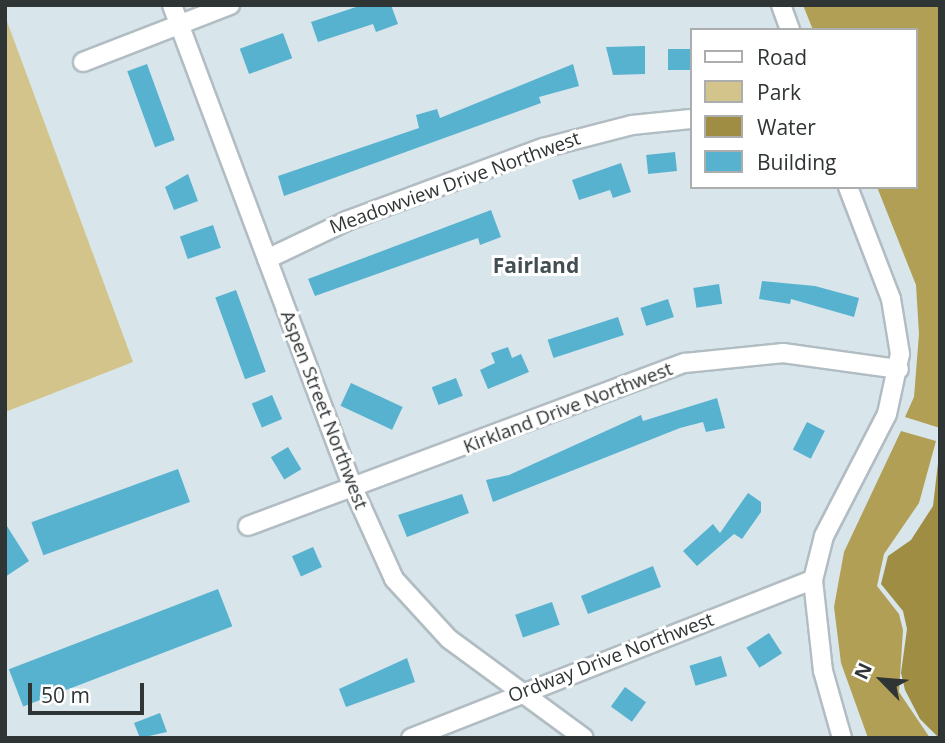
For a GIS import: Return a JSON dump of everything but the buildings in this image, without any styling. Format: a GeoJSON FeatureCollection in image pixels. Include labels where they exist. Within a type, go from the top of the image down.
{"type":"FeatureCollection","features":[{"type":"Feature","properties":{"kind":"street","name":"Aspen Street Northwest"},"geometry":{"type":"LineString","coordinates":[[172,5],[354,488],[409,599],[449,639],[584,738]]}},
{"type":"Feature","properties":{"kind":"street"},"geometry":{"type":"LineString","coordinates":[[83,62],[230,5]]}},
{"type":"Feature","properties":{"kind":"street"},"geometry":{"type":"LineString","coordinates":[[781,5],[789,28]]}},
{"type":"Feature","properties":{"kind":"street","name":"Meadowview Drive Northwest"},"geometry":{"type":"LineString","coordinates":[[267,259],[349,220],[543,148],[632,125],[690,119]]}},
{"type":"Feature","properties":{"kind":"street"},"geometry":{"type":"LineString","coordinates":[[842,738],[823,671],[813,580],[824,536],[887,414],[899,369],[891,299],[849,189]]}},
{"type":"Feature","properties":{"kind":"street","name":"Kirkland Drive Northwest"},"geometry":{"type":"LineString","coordinates":[[248,526],[708,358],[783,353],[899,369]]}},
{"type":"Feature","properties":{"kind":"street","name":"Ordway Drive Northwest"},"geometry":{"type":"LineString","coordinates":[[411,738],[521,692],[813,580]]}},
{"type":"Feature","properties":{"kind":"green space"},"geometry":{"type":"Polygon","coordinates":[[[5,16],[133,362],[5,412],[5,16]]]}},
{"type":"Feature","properties":{"kind":"shaded area"},"geometry":{"type":"Polygon","coordinates":[[[803,5],[940,5],[940,428],[905,417],[914,397],[919,334],[916,285],[878,189],[917,189],[917,28],[812,28],[803,5]]]}},
{"type":"Feature","properties":{"kind":"shaded area"},"geometry":{"type":"Polygon","coordinates":[[[901,431],[936,441],[919,503],[884,554],[877,586],[899,614],[903,630],[899,692],[930,738],[868,738],[841,663],[834,607],[844,552],[901,431]]]}},
{"type":"Feature","properties":{"kind":"water"},"geometry":{"type":"Polygon","coordinates":[[[940,446],[939,738],[920,719],[905,690],[901,673],[907,629],[903,611],[881,584],[888,556],[911,540],[933,506],[940,446]]]}},
{"type":"Feature","properties":{"kind":"district","name":"Fairland"},"geometry":{"type":"Point","coordinates":[536,265]}}]}
